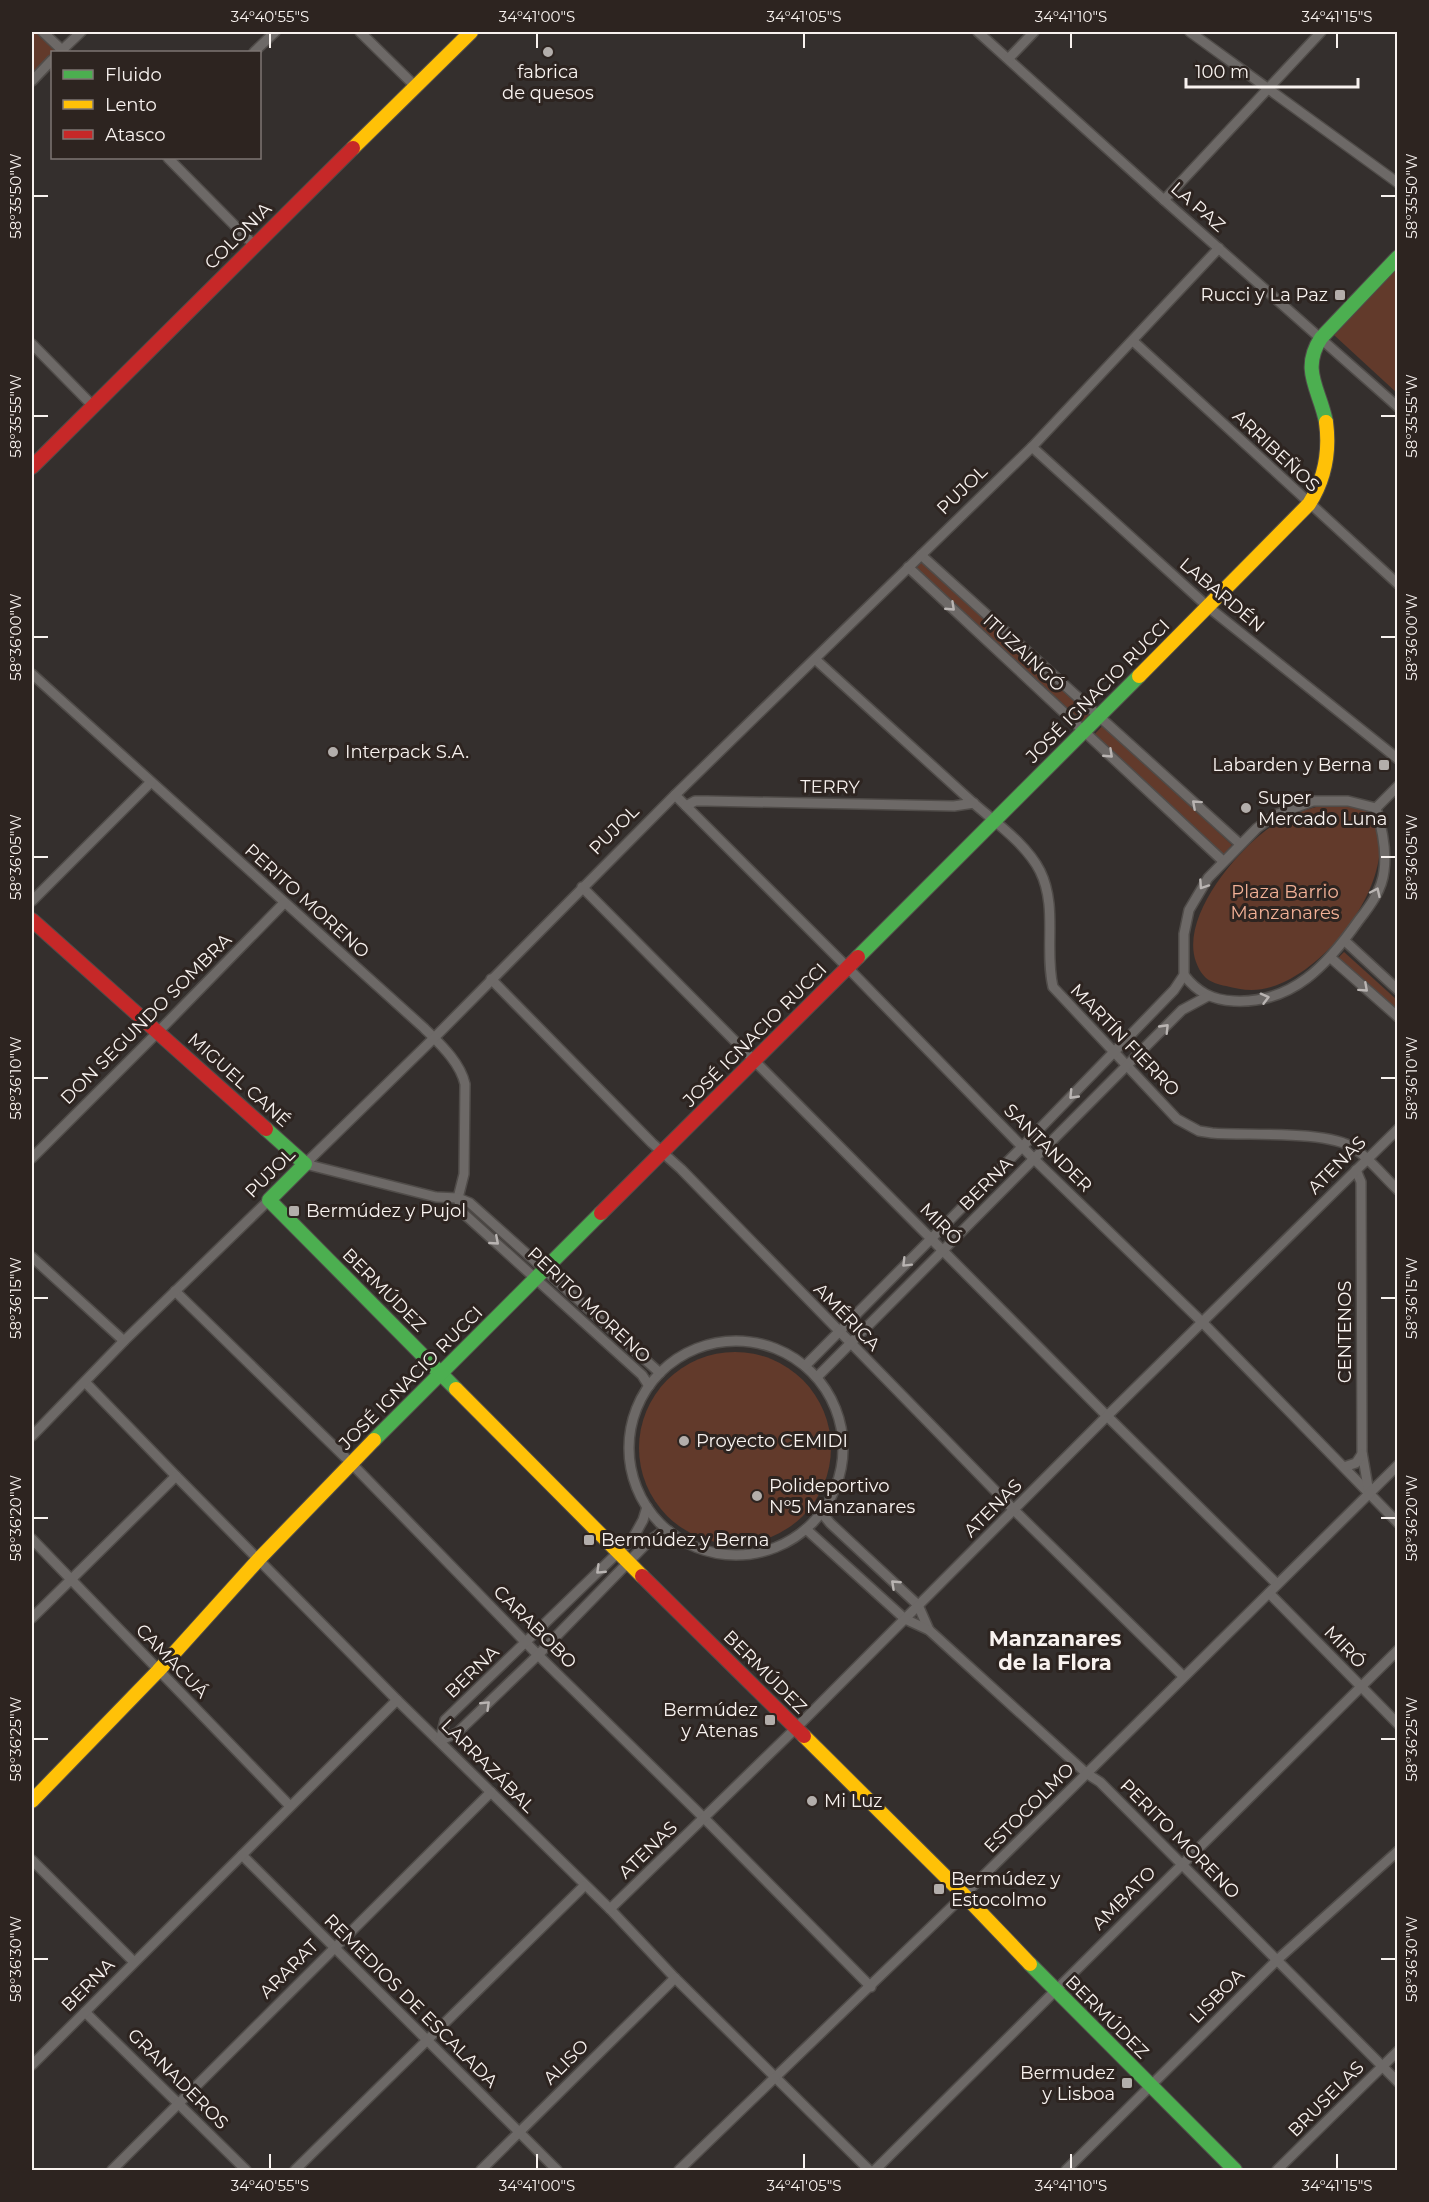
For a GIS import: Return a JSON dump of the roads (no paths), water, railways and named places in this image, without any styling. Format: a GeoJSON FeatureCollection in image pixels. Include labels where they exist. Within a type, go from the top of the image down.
{"type":"FeatureCollection","features":[{"type":"Feature","properties":{"kind":"street"},"geometry":{"type":"LineString","coordinates":[[43,32],[61,51]]}},
{"type":"Feature","properties":{"kind":"street"},"geometry":{"type":"LineString","coordinates":[[63,51],[81,32]]}},
{"type":"Feature","properties":{"kind":"street"},"geometry":{"type":"LineString","coordinates":[[255,51],[275,32]]}},
{"type":"Feature","properties":{"kind":"street"},"geometry":{"type":"LineString","coordinates":[[360,32],[415,86]]}},
{"type":"Feature","properties":{"kind":"street","name":"COLONIA"},"geometry":{"type":"LineString","coordinates":[[32,467],[92,405],[471,32]]}},
{"type":"Feature","properties":{"kind":"street","name":"LA PAZ"},"geometry":{"type":"LineString","coordinates":[[978,32],[1398,407]]}},
{"type":"Feature","properties":{"kind":"street"},"geometry":{"type":"LineString","coordinates":[[1009,58],[1034,32]]}},
{"type":"Feature","properties":{"kind":"street"},"geometry":{"type":"LineString","coordinates":[[1190,32],[1398,183]]}},
{"type":"Feature","properties":{"kind":"street"},"geometry":{"type":"LineString","coordinates":[[1164,200],[1321,32]]}},
{"type":"Feature","properties":{"kind":"street"},"geometry":{"type":"LineString","coordinates":[[32,81],[51,61]]}},
{"type":"Feature","properties":{"kind":"street"},"geometry":{"type":"LineString","coordinates":[[169,159],[254,245]]}},
{"type":"Feature","properties":{"kind":"street","name":"PUJOL"},"geometry":{"type":"LineString","coordinates":[[32,1436],[124,1341],[434,1038],[675,795],[1032,447],[1220,248]]}},
{"type":"Feature","properties":{"kind":"street","name":"JOSÉ IGNACIO RUCCI"},"geometry":{"type":"LineString","coordinates":[[32,1801],[158,1671],[259,1560],[351,1464],[1309,504],[1321,483],[1327,453],[1325,419],[1309,363],[1311,352],[1321,338],[1398,257]]}},
{"type":"Feature","properties":{"kind":"street","name":"ARRIBEÑOS"},"geometry":{"type":"LineString","coordinates":[[1133,340],[1398,584]]}},
{"type":"Feature","properties":{"kind":"street"},"geometry":{"type":"LineString","coordinates":[[32,344],[92,405]]}},
{"type":"Feature","properties":{"kind":"street","name":"LABARDÉN"},"geometry":{"type":"LineString","coordinates":[[1032,447],[1207,606],[1398,759]]}},
{"type":"Feature","properties":{"kind":"street","name":"ITUZAINGÓ"},"geometry":{"type":"LineString","coordinates":[[921,555],[1240,844]]}},
{"type":"Feature","properties":{"kind":"street","name":"ITUZAINGÓ"},"geometry":{"type":"LineString","coordinates":[[908,567],[1223,861]]}},
{"type":"Feature","properties":{"kind":"street","name":"MARTÍN FIERRO"},"geometry":{"type":"LineString","coordinates":[[815,659],[995,821],[1034,862],[1046,886],[1053,987],[1177,1119],[1199,1131],[1330,1139],[1355,1149],[1398,1190]]}},
{"type":"Feature","properties":{"kind":"street","name":"PERITO MORENO"},"geometry":{"type":"LineString","coordinates":[[33,677],[434,1038],[455,1062],[463,1075],[465,1084],[464,1173],[458,1198],[462,1212],[660,1372]]}},
{"type":"Feature","properties":{"kind":"street"},"geometry":{"type":"LineString","coordinates":[[32,901],[151,782]]}},
{"type":"Feature","properties":{"kind":"street"},"geometry":{"type":"LineString","coordinates":[[1376,808],[1398,786]]}},
{"type":"Feature","properties":{"kind":"street","name":"SANTANDER"},"geometry":{"type":"LineString","coordinates":[[675,795],[1022,1147],[1202,1322],[1398,1523]]}},
{"type":"Feature","properties":{"kind":"street","name":"TERRY"},"geometry":{"type":"LineString","coordinates":[[686,806],[695,801],[954,806],[974,803]]}},
{"type":"Feature","properties":{"kind":"street"},"geometry":{"type":"LineString","coordinates":[[1313,801],[1348,801],[1376,808],[1385,853],[1384,873],[1371,904],[1331,958],[1303,982],[1272,997],[1245,1002],[1227,1001],[1208,996],[1197,990],[1184,975],[1184,934],[1189,910],[1208,878],[1223,861],[1275,815],[1313,801]]}},
{"type":"Feature","properties":{"kind":"street","name":"MIRÓ"},"geometry":{"type":"LineString","coordinates":[[582,887],[1277,1584]]}},
{"type":"Feature","properties":{"kind":"street","name":"DON SEGUNDO SOMBRA"},"geometry":{"type":"LineString","coordinates":[[32,1158],[284,903]]}},
{"type":"Feature","properties":{"kind":"street","name":"MIGUEL CANÉ"},"geometry":{"type":"LineString","coordinates":[[32,920],[305,1164],[436,1197],[458,1198]]}},
{"type":"Feature","properties":{"kind":"street"},"geometry":{"type":"LineString","coordinates":[[1345,941],[1398,990]]}},
{"type":"Feature","properties":{"kind":"street"},"geometry":{"type":"LineString","coordinates":[[1331,958],[1398,1017]]}},
{"type":"Feature","properties":{"kind":"street","name":"BERNA"},"geometry":{"type":"LineString","coordinates":[[805,1366],[1114,1053],[1174,990],[1184,975]]}},
{"type":"Feature","properties":{"kind":"street","name":"AMÉRICA"},"geometry":{"type":"LineString","coordinates":[[491,979],[1014,1510],[1183,1676]]}},
{"type":"Feature","properties":{"kind":"street","name":"BERNA"},"geometry":{"type":"LineString","coordinates":[[817,1377],[1182,1010],[1208,996]]}},
{"type":"Feature","properties":{"kind":"street","name":"ATENAS"},"geometry":{"type":"LineString","coordinates":[[610,1910],[1398,1129]]}},
{"type":"Feature","properties":{"kind":"street","name":"CENTENOS"},"geometry":{"type":"LineString","coordinates":[[1356,1170],[1361,1182],[1362,1454],[1369,1493]]}},
{"type":"Feature","properties":{"kind":"street","name":"BERMÚDEZ"},"geometry":{"type":"LineString","coordinates":[[269,1200],[618,1552],[964,1895],[1055,1990],[1235,2170]]}},
{"type":"Feature","properties":{"kind":"street"},"geometry":{"type":"LineString","coordinates":[[32,1257],[124,1341]]}},
{"type":"Feature","properties":{"kind":"street","name":"PERITO MORENO"},"geometry":{"type":"LineString","coordinates":[[541,1274],[642,1375],[649,1386]]}},
{"type":"Feature","properties":{"kind":"street","name":"CARABOBO"},"geometry":{"type":"LineString","coordinates":[[175,1291],[351,1464],[871,1987]]}},
{"type":"Feature","properties":{"kind":"street"},"geometry":{"type":"LineString","coordinates":[[731,1340],[755,1342],[778,1349],[805,1366],[817,1377],[834,1404],[843,1436],[843,1452],[837,1484],[822,1513],[806,1529],[785,1543],[762,1552],[729,1555],[697,1548],[669,1531],[647,1508],[634,1478],[629,1446],[634,1415],[649,1386],[660,1372],[685,1353],[708,1344],[731,1340]]}},
{"type":"Feature","properties":{"kind":"street","name":"LARRAZÁBAL"},"geometry":{"type":"LineString","coordinates":[[85,1382],[397,1700],[869,2170]]}},
{"type":"Feature","properties":{"kind":"street"},"geometry":{"type":"LineString","coordinates":[[1344,1467],[1356,1463],[1362,1454]]}},
{"type":"Feature","properties":{"kind":"street","name":"ESTOCOLMO"},"geometry":{"type":"LineString","coordinates":[[679,2170],[871,1987],[1398,1465]]}},
{"type":"Feature","properties":{"kind":"street"},"geometry":{"type":"LineString","coordinates":[[32,1618],[176,1476]]}},
{"type":"Feature","properties":{"kind":"street","name":"BERNA"},"geometry":{"type":"LineString","coordinates":[[440,1741],[445,1720],[618,1552],[639,1529],[647,1508]]}},
{"type":"Feature","properties":{"kind":"street","name":"PERITO MORENO"},"geometry":{"type":"LineString","coordinates":[[822,1513],[918,1605],[929,1630]]}},
{"type":"Feature","properties":{"kind":"street","name":"PERITO MORENO"},"geometry":{"type":"LineString","coordinates":[[806,1529],[905,1619],[929,1630],[1086,1773],[1100,1782],[1398,2082]]}},
{"type":"Feature","properties":{"kind":"street","name":"BERNA"},"geometry":{"type":"LineString","coordinates":[[440,1741],[458,1732],[654,1537],[669,1531]]}},
{"type":"Feature","properties":{"kind":"street","name":"CAMACUÁ"},"geometry":{"type":"LineString","coordinates":[[32,1539],[291,1806]]}},
{"type":"Feature","properties":{"kind":"street","name":"MIRÓ"},"geometry":{"type":"LineString","coordinates":[[1269,1593],[1398,1724]]}},
{"type":"Feature","properties":{"kind":"street","name":"AMBATO"},"geometry":{"type":"LineString","coordinates":[[875,2170],[1398,1650]]}},
{"type":"Feature","properties":{"kind":"street","name":"BERNA"},"geometry":{"type":"LineString","coordinates":[[32,2065],[397,1700]]}},
{"type":"Feature","properties":{"kind":"street","name":"ARARAT"},"geometry":{"type":"LineString","coordinates":[[112,2170],[491,1792]]}},
{"type":"Feature","properties":{"kind":"street","name":"LISBOA"},"geometry":{"type":"LineString","coordinates":[[1066,2170],[1277,1960],[1398,1851]]}},
{"type":"Feature","properties":{"kind":"street","name":"REMEDIOS DE ESCALADA"},"geometry":{"type":"LineString","coordinates":[[242,1855],[556,2170]]}},
{"type":"Feature","properties":{"kind":"street"},"geometry":{"type":"LineString","coordinates":[[32,1860],[134,1962]]}},
{"type":"Feature","properties":{"kind":"street"},"geometry":{"type":"LineString","coordinates":[[296,2170],[584,1886]]}},
{"type":"Feature","properties":{"kind":"street","name":"ALISO"},"geometry":{"type":"LineString","coordinates":[[481,2170],[675,1978]]}},
{"type":"Feature","properties":{"kind":"street","name":"GRANADEROS"},"geometry":{"type":"LineString","coordinates":[[85,2012],[246,2170]]}},
{"type":"Feature","properties":{"kind":"street","name":"BRUSELAS"},"geometry":{"type":"LineString","coordinates":[[1277,2170],[1398,2051]]}},
{"type":"Feature","properties":{"kind":"place","name":"fabrica de quesos"},"geometry":{"type":"Point","coordinates":[548,52]}},
{"type":"Feature","properties":{"kind":"place","name":"Rucci y La Paz"},"geometry":{"type":"Point","coordinates":[1340,295]}},
{"type":"Feature","properties":{"kind":"place","name":"Interpack S.A."},"geometry":{"type":"Point","coordinates":[333,752]}},
{"type":"Feature","properties":{"kind":"place","name":"Labarden y Berna"},"geometry":{"type":"Point","coordinates":[1384,765]}},
{"type":"Feature","properties":{"kind":"place","name":"Super Mercado Luna"},"geometry":{"type":"Point","coordinates":[1246,808]}},
{"type":"Feature","properties":{"kind":"place","name":"Bermúdez y Pujol"},"geometry":{"type":"Point","coordinates":[294,1211]}},
{"type":"Feature","properties":{"kind":"place","name":"Proyecto CEMIDI"},"geometry":{"type":"Point","coordinates":[684,1441]}},
{"type":"Feature","properties":{"kind":"place","name":"Polideportivo Nº5 Manzanares"},"geometry":{"type":"Point","coordinates":[757,1496]}},
{"type":"Feature","properties":{"kind":"place","name":"Bermúdez y Berna"},"geometry":{"type":"Point","coordinates":[589,1540]}},
{"type":"Feature","properties":{"kind":"place","name":"Bermúdez y Atenas"},"geometry":{"type":"Point","coordinates":[770,1720]}},
{"type":"Feature","properties":{"kind":"place","name":"Mi Luz"},"geometry":{"type":"Point","coordinates":[812,1801]}},
{"type":"Feature","properties":{"kind":"place","name":"Bermúdez y Estocolmo"},"geometry":{"type":"Point","coordinates":[939,1889]}},
{"type":"Feature","properties":{"kind":"place","name":"Bermudez y Lisboa"},"geometry":{"type":"Point","coordinates":[1127,2083]}},
{"type":"Feature","properties":{"kind":"district","name":"Manzanares de la Flora"},"geometry":{"type":"Point","coordinates":[1055,1650]}},
{"type":"Feature","properties":{"kind":"park label","name":"Plaza Barrio Manzanares"},"geometry":{"type":"Point","coordinates":[1285,902]}}]}
